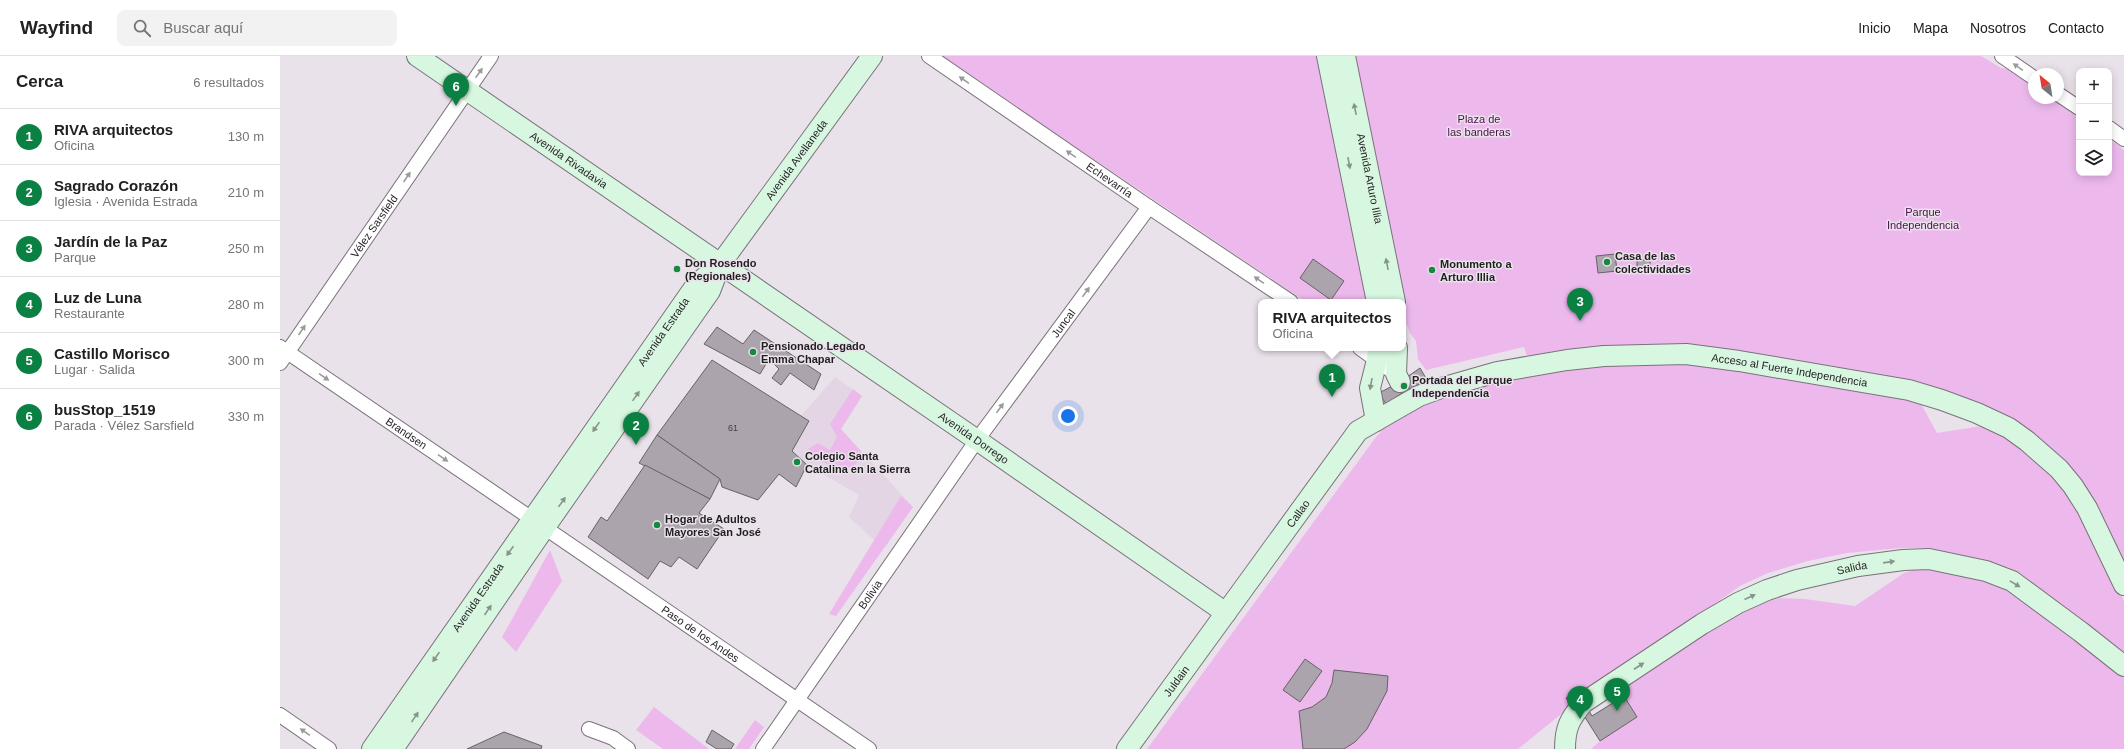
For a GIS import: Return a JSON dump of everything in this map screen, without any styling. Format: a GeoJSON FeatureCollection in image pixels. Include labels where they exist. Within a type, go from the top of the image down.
{"type":"FeatureCollection","features":[{"type":"Feature","properties":{"kind":"street","name":"Avenida Rivadavia"},"geometry":{"type":"LineString","coordinates":[[417,56],[721,263]]}},
{"type":"Feature","properties":{"kind":"street","name":"Vélez Sarsfield"},"geometry":{"type":"LineString","coordinates":[[282,354],[491,56]]}},
{"type":"Feature","properties":{"kind":"street","name":"Avenida Avellaneda"},"geometry":{"type":"LineString","coordinates":[[721,263],[872,56]]}},
{"type":"Feature","properties":{"kind":"street","name":"Echevarría"},"geometry":{"type":"LineString","coordinates":[[929,56],[1149,207],[1287,299]]}},
{"type":"Feature","properties":{"kind":"street","name":"Avenida Arturo Illia"},"geometry":{"type":"LineString","coordinates":[[1327,56],[1376,299]]}},
{"type":"Feature","properties":{"kind":"street","name":"Avenida Arturo Illia"},"geometry":{"type":"LineString","coordinates":[[1345,56],[1394,299]]}},
{"type":"Feature","properties":{"kind":"street"},"geometry":{"type":"LineString","coordinates":[[2002,56],[2028,74]]}},
{"type":"Feature","properties":{"kind":"street"},"geometry":{"type":"LineString","coordinates":[[2064,98],[2076,106]]}},
{"type":"Feature","properties":{"kind":"street"},"geometry":{"type":"LineString","coordinates":[[2112,130],[2124,139]]}},
{"type":"Feature","properties":{"kind":"street","name":"Juncal"},"geometry":{"type":"LineString","coordinates":[[977,440],[1149,207]]}},
{"type":"Feature","properties":{"kind":"street","name":"Avenida Dorrego"},"geometry":{"type":"LineString","coordinates":[[721,263],[1226,613]]}},
{"type":"Feature","properties":{"kind":"street","name":"Avenida Estrada"},"geometry":{"type":"LineString","coordinates":[[393,749],[693,288],[721,263]]}},
{"type":"Feature","properties":{"kind":"street"},"geometry":{"type":"LineString","coordinates":[[1397,351],[1403,387]]}},
{"type":"Feature","properties":{"kind":"street","name":"Brandsen"},"geometry":{"type":"LineString","coordinates":[[282,354],[539,523]]}},
{"type":"Feature","properties":{"kind":"street"},"geometry":{"type":"LineString","coordinates":[[1378,354],[1403,387]]}},
{"type":"Feature","properties":{"kind":"street"},"geometry":{"type":"LineString","coordinates":[[1376,421],[1370,388],[1378,354]]}},
{"type":"Feature","properties":{"kind":"street","name":"Acceso al Fuerte Independencia"},"geometry":{"type":"LineString","coordinates":[[1376,421],[1403,387],[1441,388],[1497,372],[1567,360],[1644,354],[1686,354],[1739,360],[1909,390],[1977,413],[2008,428],[2041,453],[2073,486],[2087,508],[2124,585]]}},
{"type":"Feature","properties":{"kind":"street","name":"Callao"},"geometry":{"type":"LineString","coordinates":[[1226,613],[1358,431],[1376,421]]}},
{"type":"Feature","properties":{"kind":"street","name":"Bolivia"},"geometry":{"type":"LineString","coordinates":[[763,749],[977,440]]}},
{"type":"Feature","properties":{"kind":"street","name":"Avenida Estrada"},"geometry":{"type":"LineString","coordinates":[[372,749],[539,523]]}},
{"type":"Feature","properties":{"kind":"street","name":"Paso de los Andes"},"geometry":{"type":"LineString","coordinates":[[539,523],[869,749]]}},
{"type":"Feature","properties":{"kind":"street","name":"Salida"},"geometry":{"type":"LineString","coordinates":[[1565,749],[1567,725],[1583,702],[1702,624],[1738,603],[1760,593],[1797,580],[1903,560],[1929,559],[1986,572],[2012,581],[2124,666]]}},
{"type":"Feature","properties":{"kind":"street","name":"Juldain"},"geometry":{"type":"LineString","coordinates":[[1127,749],[1226,613]]}},
{"type":"Feature","properties":{"kind":"street"},"geometry":{"type":"LineString","coordinates":[[280,715],[329,749]]}},
{"type":"Feature","properties":{"kind":"street"},"geometry":{"type":"LineString","coordinates":[[589,729],[613,738],[628,749]]}},
{"type":"Feature","properties":{"kind":"shaded area","name":"Colegio Santa Catalina en la Sierra"},"geometry":{"type":"Polygon","coordinates":[[[835,377],[862,396],[841,429],[913,507],[884,549],[849,517],[859,495],[807,465],[796,487],[779,474],[758,500],[733,491],[713,474],[801,416],[835,377]]]}},
{"type":"Feature","properties":{"kind":"green space"},"geometry":{"type":"Polygon","coordinates":[[[940,56],[1321,56],[1368,299],[1302,299],[940,56]]]}},
{"type":"Feature","properties":{"kind":"green space","name":"Parque Independencia"},"geometry":{"type":"Polygon","coordinates":[[[1353,56],[1981,56],[2001,68],[2008,69],[2028,83],[2028,104],[2059,104],[2076,116],[2076,176],[2112,176],[2112,141],[2124,150],[2124,565],[2021,425],[1807,363],[1528,360],[1524,347],[1426,370],[1418,359],[1416,341],[1410,333],[1406,323],[1406,299],[1401,299],[1353,56]]]}},
{"type":"Feature","properties":{"kind":"green space"},"geometry":{"type":"Polygon","coordinates":[[[1682,361],[1919,400],[1937,433],[1988,425],[2015,440],[2065,484],[2099,543],[2124,601],[2124,658],[2003,567],[1976,558],[1954,556],[1928,548],[1901,548],[1847,553],[1808,561],[1768,573],[1740,586],[1584,697],[1579,689],[1566,697],[1571,706],[1518,749],[1147,749],[1376,437],[1394,418],[1469,385],[1593,364],[1682,361]]]}},
{"type":"Feature","properties":{"kind":"green space"},"geometry":{"type":"Polygon","coordinates":[[[853,389],[862,396],[841,429],[864,455],[855,465],[836,472],[808,449],[818,443],[830,450],[837,437],[830,424],[853,389]]]}},
{"type":"Feature","properties":{"kind":"green space"},"geometry":{"type":"Polygon","coordinates":[[[901,496],[913,507],[836,616],[829,614],[901,496]]]}},
{"type":"Feature","properties":{"kind":"green space"},"geometry":{"type":"Polygon","coordinates":[[[550,550],[562,581],[516,652],[502,637],[550,550]]]}},
{"type":"Feature","properties":{"kind":"green space"},"geometry":{"type":"Polygon","coordinates":[[[1926,566],[1961,572],[2017,593],[2124,673],[2124,749],[1591,749],[1600,741],[1637,717],[1618,685],[1726,620],[1760,603],[1780,598],[1805,599],[1855,606],[1904,573],[1926,566]]]}},
{"type":"Feature","properties":{"kind":"green space"},"geometry":{"type":"Polygon","coordinates":[[[654,707],[709,749],[663,749],[636,730],[654,707]]]}},
{"type":"Feature","properties":{"kind":"green space"},"geometry":{"type":"Polygon","coordinates":[[[755,720],[764,727],[749,749],[735,749],[755,720]]]}},
{"type":"Feature","properties":{"kind":"building","name":"Casa de las colectividades"},"geometry":{"type":"Polygon","coordinates":[[[1615,254],[1617,271],[1598,273],[1596,256],[1615,254]]]}},
{"type":"Feature","properties":{"kind":"building"},"geometry":{"type":"Polygon","coordinates":[[[1313,259],[1344,281],[1332,299],[1330,299],[1300,278],[1313,259]]]}},
{"type":"Feature","properties":{"kind":"building"},"geometry":{"type":"Polygon","coordinates":[[[1637,260],[1650,260],[1650,268],[1637,269],[1637,260]]]}},
{"type":"Feature","properties":{"kind":"building","name":"Pensionado Legado Emma Chapar"},"geometry":{"type":"Polygon","coordinates":[[[717,327],[743,344],[754,330],[821,374],[814,390],[790,373],[781,385],[772,378],[779,369],[769,359],[760,374],[704,344],[717,327]]]}},
{"type":"Feature","properties":{"kind":"building","name":"Colegio Santa Catalina en la Sierra"},"geometry":{"type":"Polygon","coordinates":[[[712,360],[809,421],[792,451],[807,465],[796,487],[779,474],[758,500],[722,487],[720,479],[657,435],[712,360]]]}},
{"type":"Feature","properties":{"kind":"building","name":"Portada del Parque Independencia"},"geometry":{"type":"Polygon","coordinates":[[[1420,368],[1427,380],[1405,391],[1386,404],[1379,393],[1400,382],[1420,368]]]}},
{"type":"Feature","properties":{"kind":"building"},"geometry":{"type":"Polygon","coordinates":[[[657,435],[720,479],[710,499],[639,463],[657,435]]]}},
{"type":"Feature","properties":{"kind":"building","name":"Hogar de Adultos Mayores San José"},"geometry":{"type":"Polygon","coordinates":[[[645,465],[710,499],[699,513],[724,529],[697,569],[679,557],[671,567],[660,561],[648,579],[588,537],[601,517],[607,521],[645,465]]]}},
{"type":"Feature","properties":{"kind":"building"},"geometry":{"type":"Polygon","coordinates":[[[1305,659],[1322,671],[1300,702],[1283,690],[1305,659]]]}},
{"type":"Feature","properties":{"kind":"building"},"geometry":{"type":"Polygon","coordinates":[[[1334,670],[1388,676],[1387,691],[1367,729],[1355,742],[1344,749],[1303,749],[1299,711],[1312,707],[1326,697],[1332,683],[1334,670]]]}},
{"type":"Feature","properties":{"kind":"building"},"geometry":{"type":"Polygon","coordinates":[[[1579,689],[1584,697],[1582,699],[1592,716],[1624,696],[1637,717],[1600,741],[1576,703],[1571,706],[1566,698],[1579,689]]]}},
{"type":"Feature","properties":{"kind":"building"},"geometry":{"type":"Polygon","coordinates":[[[712,730],[734,744],[731,749],[717,749],[706,742],[712,730]]]}},
{"type":"Feature","properties":{"kind":"building"},"geometry":{"type":"Polygon","coordinates":[[[504,732],[542,746],[541,749],[467,749],[504,732]]]}},
{"type":"Feature","properties":{"kind":"place","name":"busStop_1519"},"geometry":{"type":"Point","coordinates":[456,106]}},
{"type":"Feature","properties":{"kind":"place","name":"Casa de las colectividades"},"geometry":{"type":"Point","coordinates":[1607,262]}},
{"type":"Feature","properties":{"kind":"place","name":"Don Rosendo (Regionales)"},"geometry":{"type":"Point","coordinates":[677,269]}},
{"type":"Feature","properties":{"kind":"place","name":"Monumento a Arturo Illia"},"geometry":{"type":"Point","coordinates":[1432,270]}},
{"type":"Feature","properties":{"kind":"place","name":"Jardín de la Paz"},"geometry":{"type":"Point","coordinates":[1580,321]}},
{"type":"Feature","properties":{"kind":"place","name":"Pensionado Legado Emma Chapar"},"geometry":{"type":"Point","coordinates":[753,352]}},
{"type":"Feature","properties":{"kind":"place","name":"Portada del Parque Independencia"},"geometry":{"type":"Point","coordinates":[1404,386]}},
{"type":"Feature","properties":{"kind":"place","name":"RIVA arquitectos"},"geometry":{"type":"Point","coordinates":[1332,397]}},
{"type":"Feature","properties":{"kind":"place","name":"Sagrado Corazón"},"geometry":{"type":"Point","coordinates":[636,445]}},
{"type":"Feature","properties":{"kind":"place","name":"Colegio Santa Catalina en la Sierra"},"geometry":{"type":"Point","coordinates":[797,462]}},
{"type":"Feature","properties":{"kind":"place","name":"Hogar de Adultos Mayores San José"},"geometry":{"type":"Point","coordinates":[657,525]}},
{"type":"Feature","properties":{"kind":"place","name":"Castillo Morisco"},"geometry":{"type":"Point","coordinates":[1617,711]}},
{"type":"Feature","properties":{"kind":"place","name":"Luz de Luna"},"geometry":{"type":"Point","coordinates":[1580,719]}},
{"type":"Feature","properties":{"kind":"park label","name":"Plaza de las banderas"},"geometry":{"type":"Point","coordinates":[1479,125]}}]}
